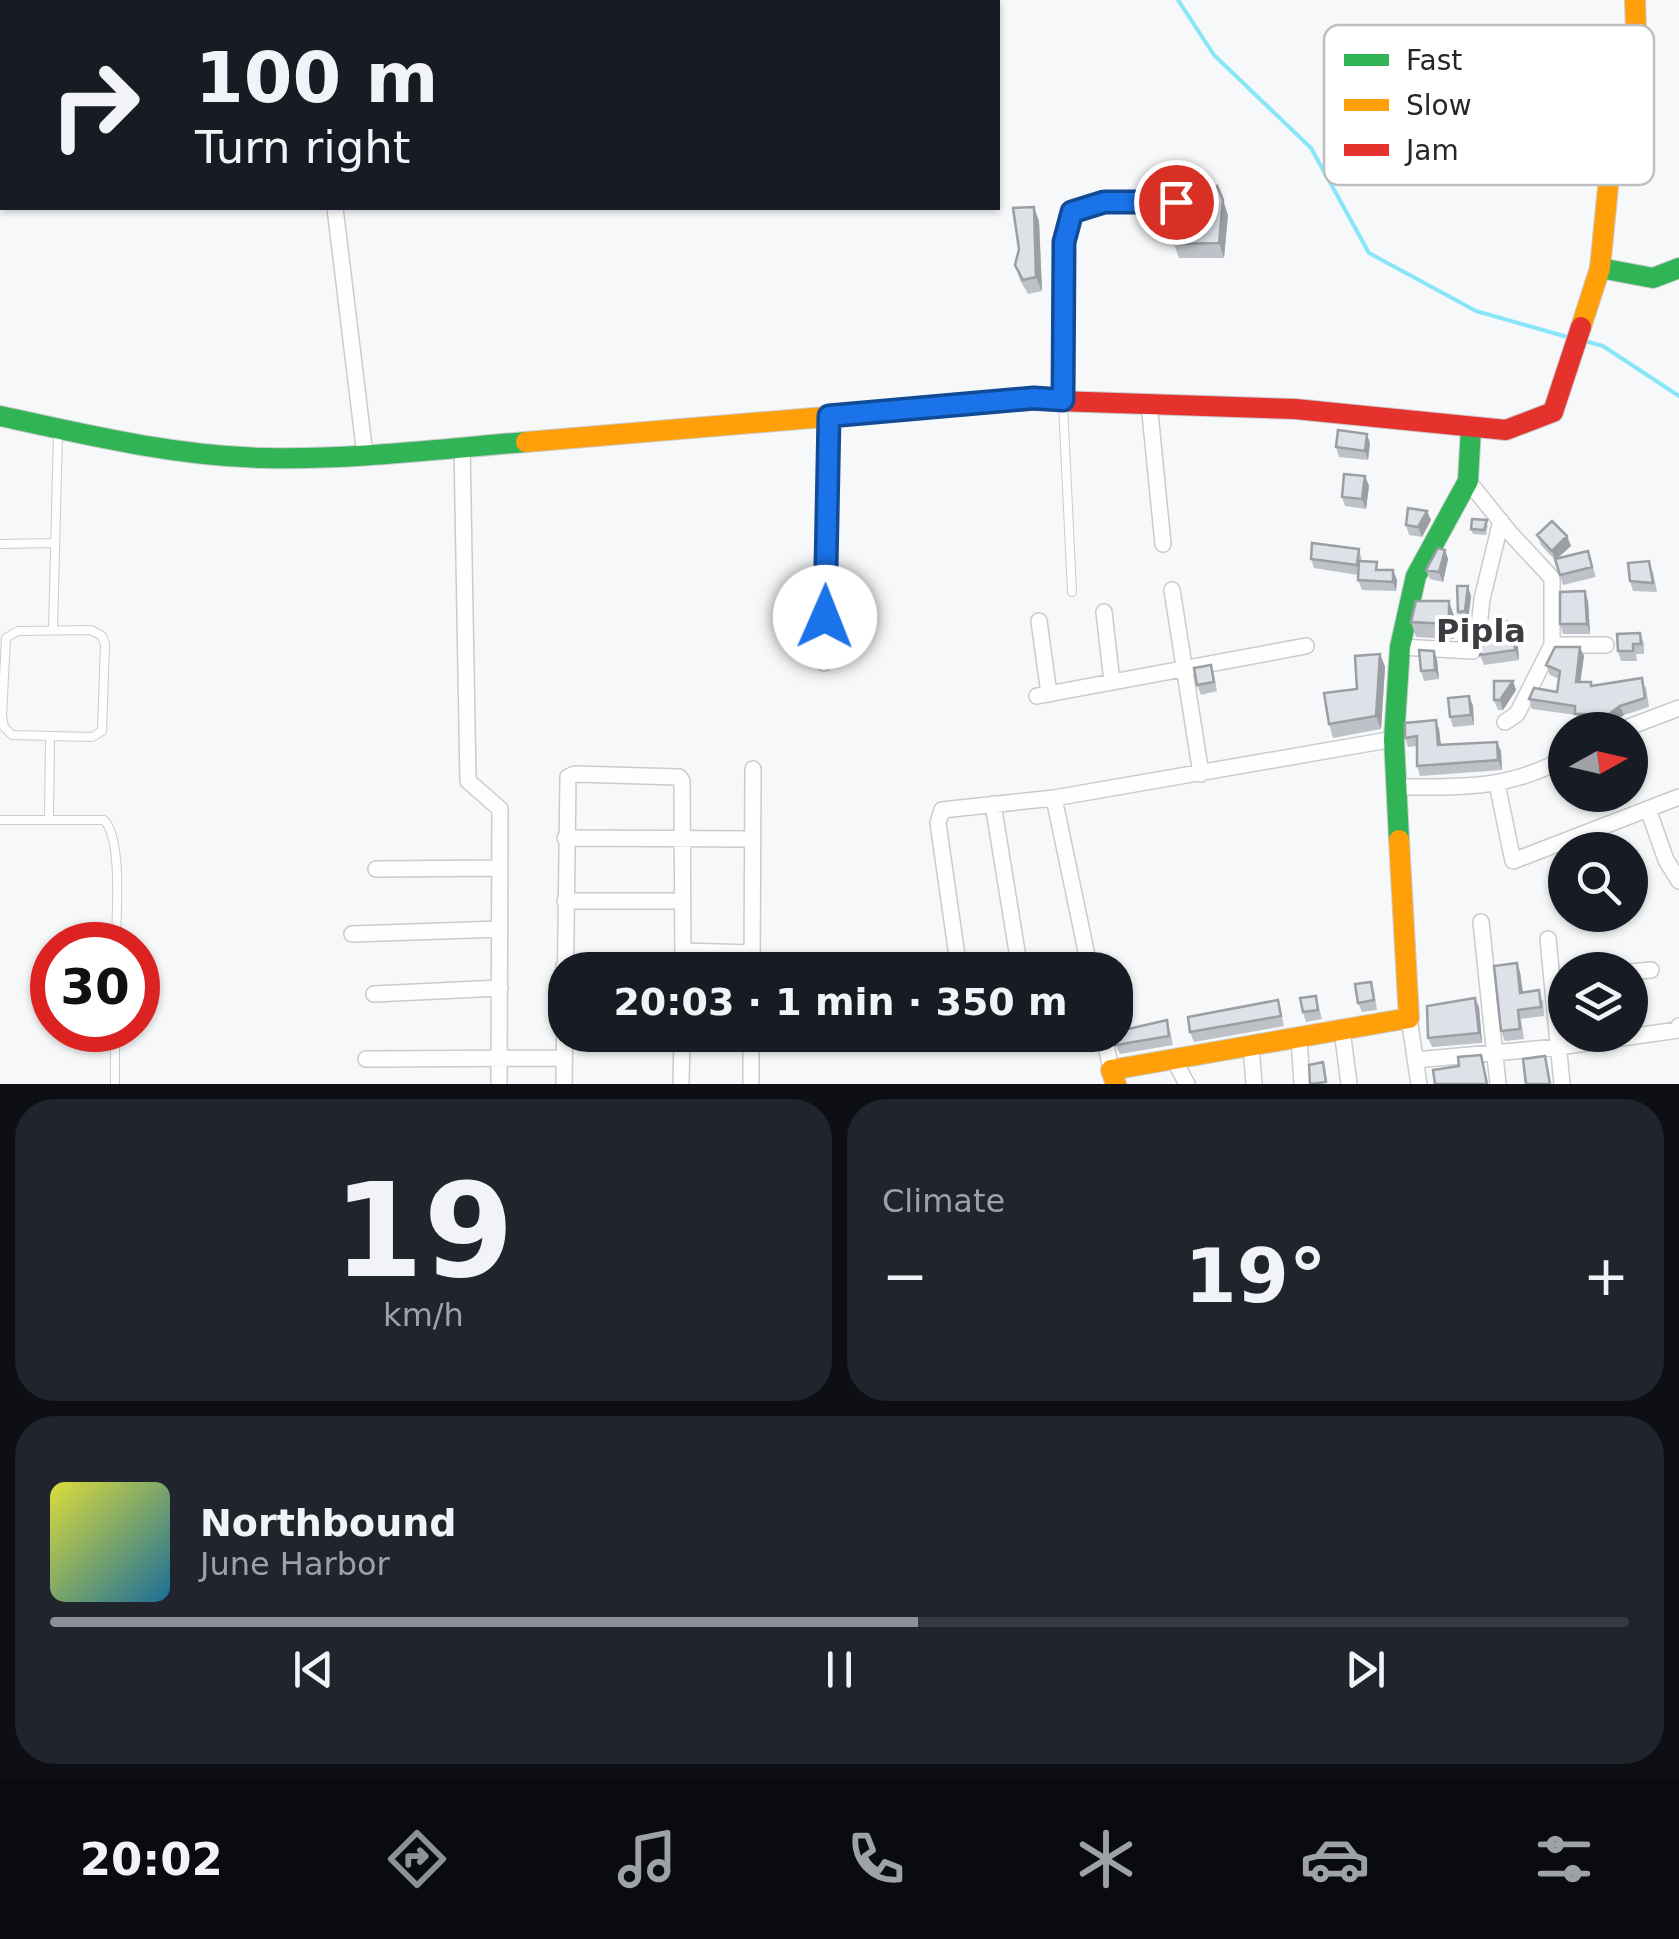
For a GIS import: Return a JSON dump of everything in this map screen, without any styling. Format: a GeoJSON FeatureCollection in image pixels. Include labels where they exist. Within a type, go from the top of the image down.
{"type":"FeatureCollection","features":[{"type":"Feature","properties":{"kind":"street"},"geometry":{"type":"LineString","coordinates":[[1635,0],[1636,25]]}},
{"type":"Feature","properties":{"kind":"street"},"geometry":{"type":"LineString","coordinates":[[0,416],[138,446],[264,458],[365,455],[1034,398],[1294,408],[1506,430],[1553,412],[1600,268],[1608,185]]}},
{"type":"Feature","properties":{"kind":"street"},"geometry":{"type":"LineString","coordinates":[[1063,400],[1064,242],[1072,212],[1104,202],[1176,202]]}},
{"type":"Feature","properties":{"kind":"street"},"geometry":{"type":"LineString","coordinates":[[335,210],[365,455]]}},
{"type":"Feature","properties":{"kind":"street"},"geometry":{"type":"LineString","coordinates":[[1600,268],[1653,278],[1679,268]]}},
{"type":"Feature","properties":{"kind":"street"},"geometry":{"type":"LineString","coordinates":[[1149,403],[1163,544]]}},
{"type":"Feature","properties":{"kind":"street"},"geometry":{"type":"LineString","coordinates":[[824,663],[829,416]]}},
{"type":"Feature","properties":{"kind":"street"},"geometry":{"type":"LineString","coordinates":[[1419,1084],[1409,1018],[1396,787],[1394,738],[1400,647],[1416,576],[1468,481],[1471,426]]}},
{"type":"Feature","properties":{"kind":"street"},"geometry":{"type":"LineString","coordinates":[[462,446],[468,781],[500,809],[499,1084]]}},
{"type":"Feature","properties":{"kind":"street"},"geometry":{"type":"LineString","coordinates":[[1468,481],[1552,578],[1552,645],[1517,714],[1506,722]]}},
{"type":"Feature","properties":{"kind":"street"},"geometry":{"type":"LineString","coordinates":[[1400,647],[1472,650],[1477,646],[1482,599],[1500,521]]}},
{"type":"Feature","properties":{"kind":"street"},"geometry":{"type":"LineString","coordinates":[[1172,590],[1201,774]]}},
{"type":"Feature","properties":{"kind":"street"},"geometry":{"type":"LineString","coordinates":[[1104,612],[1112,682]]}},
{"type":"Feature","properties":{"kind":"street"},"geometry":{"type":"LineString","coordinates":[[1039,620],[1043,695],[1306,646]]}},
{"type":"Feature","properties":{"kind":"street"},"geometry":{"type":"LineString","coordinates":[[1552,645],[1606,645]]}},
{"type":"Feature","properties":{"kind":"street"},"geometry":{"type":"LineString","coordinates":[[1648,720],[1679,708]]}},
{"type":"Feature","properties":{"kind":"street"},"geometry":{"type":"LineString","coordinates":[[956,952],[938,823],[942,810],[1054,798],[1394,738]]}},
{"type":"Feature","properties":{"kind":"street"},"geometry":{"type":"LineString","coordinates":[[1396,787],[1480,788],[1535,775],[1548,768]]}},
{"type":"Feature","properties":{"kind":"street"},"geometry":{"type":"LineString","coordinates":[[752,952],[753,769]]}},
{"type":"Feature","properties":{"kind":"street"},"geometry":{"type":"LineString","coordinates":[[564,952],[565,782],[575,774],[679,776],[684,786],[683,952]]}},
{"type":"Feature","properties":{"kind":"street"},"geometry":{"type":"LineString","coordinates":[[1496,784],[1513,862],[1638,812]]}},
{"type":"Feature","properties":{"kind":"street"},"geometry":{"type":"LineString","coordinates":[[1679,797],[1648,808],[1666,860],[1679,880]]}},
{"type":"Feature","properties":{"kind":"street"},"geometry":{"type":"LineString","coordinates":[[1054,798],[1087,952]]}},
{"type":"Feature","properties":{"kind":"street"},"geometry":{"type":"LineString","coordinates":[[993,804],[1017,952]]}},
{"type":"Feature","properties":{"kind":"street"},"geometry":{"type":"LineString","coordinates":[[565,838],[753,839]]}},
{"type":"Feature","properties":{"kind":"street"},"geometry":{"type":"LineString","coordinates":[[376,870],[500,868]]}},
{"type":"Feature","properties":{"kind":"street"},"geometry":{"type":"LineString","coordinates":[[565,901],[683,901]]}},
{"type":"Feature","properties":{"kind":"street"},"geometry":{"type":"LineString","coordinates":[[1481,922],[1498,1084]]}},
{"type":"Feature","properties":{"kind":"street"},"geometry":{"type":"LineString","coordinates":[[352,934],[500,929]]}},
{"type":"Feature","properties":{"kind":"street"},"geometry":{"type":"LineString","coordinates":[[1548,939],[1551,952]]}},
{"type":"Feature","properties":{"kind":"street"},"geometry":{"type":"LineString","coordinates":[[374,994],[500,988]]}},
{"type":"Feature","properties":{"kind":"street"},"geometry":{"type":"LineString","coordinates":[[1108,1052],[1114,1077],[1174,1060],[1409,1018]]}},
{"type":"Feature","properties":{"kind":"street"},"geometry":{"type":"LineString","coordinates":[[1648,1034],[1678,1030],[1679,1026]]}},
{"type":"Feature","properties":{"kind":"street"},"geometry":{"type":"LineString","coordinates":[[1342,1030],[1349,1084]]}},
{"type":"Feature","properties":{"kind":"street"},"geometry":{"type":"LineString","coordinates":[[1298,1037],[1302,1084]]}},
{"type":"Feature","properties":{"kind":"street"},"geometry":{"type":"LineString","coordinates":[[1250,1046],[1254,1084]]}},
{"type":"Feature","properties":{"kind":"street"},"geometry":{"type":"LineString","coordinates":[[1416,1060],[1548,1048]]}},
{"type":"Feature","properties":{"kind":"street"},"geometry":{"type":"LineString","coordinates":[[564,1052],[564,1084]]}},
{"type":"Feature","properties":{"kind":"street"},"geometry":{"type":"LineString","coordinates":[[682,1052],[682,1084]]}},
{"type":"Feature","properties":{"kind":"street"},"geometry":{"type":"LineString","coordinates":[[750,1084],[751,1052]]}},
{"type":"Feature","properties":{"kind":"street"},"geometry":{"type":"LineString","coordinates":[[1559,1052],[1562,1084]]}},
{"type":"Feature","properties":{"kind":"street"},"geometry":{"type":"LineString","coordinates":[[366,1059],[564,1058]]}},
{"type":"Feature","properties":{"kind":"street"},"geometry":{"type":"LineString","coordinates":[[1174,1060],[1187,1084]]}},
{"type":"Feature","properties":{"kind":"lane"},"geometry":{"type":"LineString","coordinates":[[1063,400],[1072,592]]}},
{"type":"Feature","properties":{"kind":"lane"},"geometry":{"type":"LineString","coordinates":[[54,630],[58,428]]}},
{"type":"Feature","properties":{"kind":"lane"},"geometry":{"type":"LineString","coordinates":[[0,544],[54,544]]}},
{"type":"Feature","properties":{"kind":"lane"},"geometry":{"type":"LineString","coordinates":[[54,630],[91,630],[102,636],[105,644],[104,723],[102,731],[92,737],[22,738],[4,728],[3,645],[14,632],[54,630]]}},
{"type":"Feature","properties":{"kind":"lane"},"geometry":{"type":"LineString","coordinates":[[49,820],[50,737]]}},
{"type":"Feature","properties":{"kind":"lane"},"geometry":{"type":"LineString","coordinates":[[0,820],[104,820],[110,825],[115,922]]}},
{"type":"Feature","properties":{"kind":"lane"},"geometry":{"type":"LineString","coordinates":[[115,1052],[115,1084]]}},
{"type":"Feature","properties":{"kind":"building"},"geometry":{"type":"Polygon","coordinates":[[[1185,185],[1212,191],[1217,186],[1223,200],[1219,243],[1174,244],[1174,199],[1185,185]]]}},
{"type":"Feature","properties":{"kind":"building"},"geometry":{"type":"Polygon","coordinates":[[[1034,207],[1036,277],[1023,280],[1015,265],[1019,249],[1013,208],[1034,207]]]}},
{"type":"Feature","properties":{"kind":"building"},"geometry":{"type":"Polygon","coordinates":[[[1338,430],[1367,434],[1365,451],[1336,447],[1338,430]]]}},
{"type":"Feature","properties":{"kind":"building"},"geometry":{"type":"Polygon","coordinates":[[[1344,474],[1365,476],[1362,499],[1342,497],[1344,474]]]}},
{"type":"Feature","properties":{"kind":"building"},"geometry":{"type":"Polygon","coordinates":[[[1408,508],[1427,511],[1418,527],[1406,525],[1408,508]]]}},
{"type":"Feature","properties":{"kind":"building"},"geometry":{"type":"Polygon","coordinates":[[[1472,519],[1487,520],[1484,530],[1471,529],[1472,519]]]}},
{"type":"Feature","properties":{"kind":"building"},"geometry":{"type":"Polygon","coordinates":[[[1552,521],[1567,536],[1552,551],[1537,535],[1552,521]]]}},
{"type":"Feature","properties":{"kind":"building"},"geometry":{"type":"Polygon","coordinates":[[[1312,543],[1359,549],[1357,565],[1311,559],[1312,543]]]}},
{"type":"Feature","properties":{"kind":"building"},"geometry":{"type":"Polygon","coordinates":[[[1438,548],[1445,550],[1439,572],[1426,570],[1438,548]]]}},
{"type":"Feature","properties":{"kind":"building"},"geometry":{"type":"Polygon","coordinates":[[[1588,551],[1592,567],[1560,575],[1555,559],[1588,551]]]}},
{"type":"Feature","properties":{"kind":"building"},"geometry":{"type":"Polygon","coordinates":[[[1359,561],[1377,562],[1376,570],[1393,570],[1393,582],[1358,580],[1359,561]]]}},
{"type":"Feature","properties":{"kind":"building"},"geometry":{"type":"Polygon","coordinates":[[[1649,561],[1653,583],[1630,581],[1628,563],[1649,561]]]}},
{"type":"Feature","properties":{"kind":"building"},"geometry":{"type":"Polygon","coordinates":[[[1457,586],[1468,586],[1465,611],[1458,612],[1457,586]]]}},
{"type":"Feature","properties":{"kind":"building"},"geometry":{"type":"Polygon","coordinates":[[[1585,591],[1587,624],[1560,624],[1560,592],[1585,591]]]}},
{"type":"Feature","properties":{"kind":"building"},"geometry":{"type":"Polygon","coordinates":[[[1416,601],[1449,601],[1449,624],[1411,622],[1416,601]]]}},
{"type":"Feature","properties":{"kind":"building"},"geometry":{"type":"Polygon","coordinates":[[[1497,618],[1514,624],[1515,650],[1480,655],[1485,633],[1498,633],[1497,618]]]}},
{"type":"Feature","properties":{"kind":"building"},"geometry":{"type":"Polygon","coordinates":[[[1640,633],[1641,644],[1633,644],[1633,651],[1618,651],[1617,634],[1640,633]]]}},
{"type":"Feature","properties":{"kind":"building"},"geometry":{"type":"Polygon","coordinates":[[[1555,647],[1580,647],[1576,682],[1591,682],[1591,686],[1642,678],[1645,698],[1612,712],[1575,712],[1575,706],[1529,699],[1534,688],[1557,692],[1560,671],[1546,665],[1555,647]]]}},
{"type":"Feature","properties":{"kind":"building"},"geometry":{"type":"Polygon","coordinates":[[[1419,650],[1434,651],[1435,670],[1421,671],[1419,650]]]}},
{"type":"Feature","properties":{"kind":"building"},"geometry":{"type":"Polygon","coordinates":[[[1380,654],[1376,716],[1329,724],[1324,693],[1357,689],[1355,656],[1380,654]]]}},
{"type":"Feature","properties":{"kind":"building"},"geometry":{"type":"Polygon","coordinates":[[[1211,665],[1214,682],[1197,685],[1194,668],[1211,665]]]}},
{"type":"Feature","properties":{"kind":"building"},"geometry":{"type":"Polygon","coordinates":[[[1494,681],[1513,681],[1500,700],[1494,700],[1494,681]]]}},
{"type":"Feature","properties":{"kind":"building"},"geometry":{"type":"Polygon","coordinates":[[[1469,696],[1471,715],[1450,717],[1448,698],[1469,696]]]}},
{"type":"Feature","properties":{"kind":"building"},"geometry":{"type":"Polygon","coordinates":[[[1436,720],[1438,745],[1497,742],[1498,760],[1417,766],[1417,736],[1405,738],[1405,723],[1436,720]]]}},
{"type":"Feature","properties":{"kind":"building"},"geometry":{"type":"Polygon","coordinates":[[[1517,963],[1520,993],[1539,990],[1541,1007],[1518,1010],[1520,1029],[1501,1031],[1494,966],[1517,963]]]}},
{"type":"Feature","properties":{"kind":"building"},"geometry":{"type":"Polygon","coordinates":[[[1371,982],[1374,1000],[1358,1003],[1355,984],[1371,982]]]}},
{"type":"Feature","properties":{"kind":"building"},"geometry":{"type":"Polygon","coordinates":[[[1316,996],[1318,1010],[1303,1012],[1300,998],[1316,996]]]}},
{"type":"Feature","properties":{"kind":"building"},"geometry":{"type":"Polygon","coordinates":[[[1475,998],[1479,1033],[1428,1038],[1427,1006],[1475,998]]]}},
{"type":"Feature","properties":{"kind":"building"},"geometry":{"type":"Polygon","coordinates":[[[1278,1000],[1281,1016],[1190,1032],[1188,1017],[1278,1000]]]}},
{"type":"Feature","properties":{"kind":"building"},"geometry":{"type":"Polygon","coordinates":[[[1167,1020],[1169,1036],[1133,1042],[1133,1028],[1167,1020]]]}},
{"type":"Feature","properties":{"kind":"building"},"geometry":{"type":"Polygon","coordinates":[[[1481,1055],[1487,1084],[1435,1084],[1433,1070],[1459,1066],[1458,1057],[1481,1055]]]}},
{"type":"Feature","properties":{"kind":"building"},"geometry":{"type":"Polygon","coordinates":[[[1545,1056],[1550,1084],[1526,1084],[1523,1059],[1545,1056]]]}},
{"type":"Feature","properties":{"kind":"building"},"geometry":{"type":"Polygon","coordinates":[[[1323,1062],[1326,1082],[1310,1084],[1309,1065],[1323,1062]]]}},
{"type":"Feature","properties":{"kind":"waterway"},"geometry":{"type":"LineString","coordinates":[[1178,0],[1214,55],[1311,148],[1324,172]]}},
{"type":"Feature","properties":{"kind":"waterway"},"geometry":{"type":"LineString","coordinates":[[1331,185],[1369,253],[1476,311],[1571,338]]}},
{"type":"Feature","properties":{"kind":"waterway"},"geometry":{"type":"LineString","coordinates":[[1585,341],[1603,346],[1679,396]]}},
{"type":"Feature","properties":{"kind":"traffic: fast"},"geometry":{"type":"LineString","coordinates":[[1600,268],[1653,278],[1679,268]]}},
{"type":"Feature","properties":{"kind":"traffic: fast"},"geometry":{"type":"LineString","coordinates":[[0,416],[131,443],[265,458],[396,453],[526,442]]}},
{"type":"Feature","properties":{"kind":"traffic: fast"},"geometry":{"type":"LineString","coordinates":[[1399,840],[1394,739],[1400,647],[1416,576],[1468,481],[1471,427]]}},
{"type":"Feature","properties":{"kind":"traffic: slow"},"geometry":{"type":"LineString","coordinates":[[1635,0],[1636,25]]}},
{"type":"Feature","properties":{"kind":"traffic: slow"},"geometry":{"type":"LineString","coordinates":[[1581,327],[1600,268],[1608,185]]}},
{"type":"Feature","properties":{"kind":"traffic: slow"},"geometry":{"type":"LineString","coordinates":[[526,442],[1027,400]]}},
{"type":"Feature","properties":{"kind":"traffic: slow"},"geometry":{"type":"LineString","coordinates":[[1116,1084],[1111,1070],[1409,1018],[1399,840]]}},
{"type":"Feature","properties":{"kind":"traffic: jam"},"geometry":{"type":"LineString","coordinates":[[1027,400],[1295,409],[1506,430],[1553,412],[1581,327]]}},
{"type":"Feature","properties":{"kind":"district","name":"Pipla"},"geometry":{"type":"Point","coordinates":[1481,631]}},
{"type":"Feature","properties":{"kind":"route"},"geometry":{"type":"LineString","coordinates":[[825,617],[829,416],[1034,398],[1063,400],[1064,242],[1072,212],[1104,202],[1176,202]]}}]}
